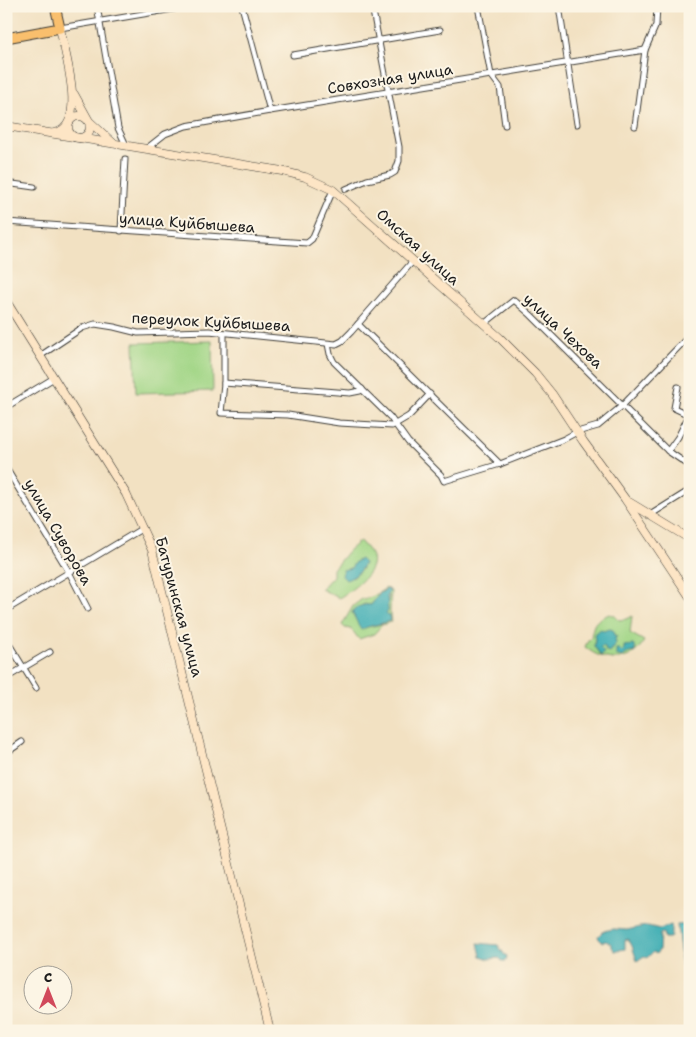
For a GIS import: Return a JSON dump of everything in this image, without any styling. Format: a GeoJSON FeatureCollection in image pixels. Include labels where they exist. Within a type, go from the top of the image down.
{"type":"FeatureCollection","features":[{"type":"Feature","properties":{"kind":"main road"},"geometry":{"type":"LineString","coordinates":[[6,38],[60,28],[55,6]]}},
{"type":"Feature","properties":{"kind":"street"},"geometry":{"type":"LineString","coordinates":[[97,6],[118,128],[126,145]]}},
{"type":"Feature","properties":{"kind":"street"},"geometry":{"type":"LineString","coordinates":[[72,87],[90,126],[89,132],[85,136],[78,138],[70,132],[69,122],[73,107],[72,87],[60,28],[191,6]]}},
{"type":"Feature","properties":{"kind":"street"},"geometry":{"type":"LineString","coordinates":[[242,6],[270,111]]}},
{"type":"Feature","properties":{"kind":"street"},"geometry":{"type":"LineString","coordinates":[[346,189],[367,180],[390,175],[398,166],[399,147],[372,6]]}},
{"type":"Feature","properties":{"kind":"street"},"geometry":{"type":"LineString","coordinates":[[478,6],[491,75],[500,87],[505,125]]}},
{"type":"Feature","properties":{"kind":"street"},"geometry":{"type":"LineString","coordinates":[[559,6],[577,124]]}},
{"type":"Feature","properties":{"kind":"street"},"geometry":{"type":"LineString","coordinates":[[635,126],[645,50],[656,26],[657,6]]}},
{"type":"Feature","properties":{"kind":"street"},"geometry":{"type":"LineString","coordinates":[[293,56],[440,30]]}},
{"type":"Feature","properties":{"kind":"street","name":"Совхозная улица"},"geometry":{"type":"LineString","coordinates":[[146,149],[164,134],[176,129],[270,111],[645,50]]}},
{"type":"Feature","properties":{"kind":"street"},"geometry":{"type":"LineString","coordinates":[[50,133],[61,131],[73,118],[78,116],[84,117],[113,144]]}},
{"type":"Feature","properties":{"kind":"street","name":"Омская улица"},"geometry":{"type":"LineString","coordinates":[[6,126],[294,173],[333,190],[484,324],[535,373],[552,394],[625,499],[690,598]]}},
{"type":"Feature","properties":{"kind":"street"},"geometry":{"type":"LineString","coordinates":[[121,231],[125,159]]}},
{"type":"Feature","properties":{"kind":"street"},"geometry":{"type":"LineString","coordinates":[[6,183],[34,187]]}},
{"type":"Feature","properties":{"kind":"street","name":"улица Куйбышева"},"geometry":{"type":"LineString","coordinates":[[6,222],[307,243],[312,239],[333,190]]}},
{"type":"Feature","properties":{"kind":"street"},"geometry":{"type":"LineString","coordinates":[[413,260],[342,341],[336,344],[328,344],[334,362],[396,424],[408,442],[444,481],[500,464],[550,445],[577,432],[598,426],[622,406],[690,334]]}},
{"type":"Feature","properties":{"kind":"street","name":"улица Чехова"},"geometry":{"type":"LineString","coordinates":[[484,324],[514,300],[668,451],[690,466]]}},
{"type":"Feature","properties":{"kind":"street","name":"Батуринская улица"},"geometry":{"type":"LineString","coordinates":[[6,301],[126,494],[143,528],[156,561],[270,1031]]}},
{"type":"Feature","properties":{"kind":"street","name":"переулок Куйбышева"},"geometry":{"type":"LineString","coordinates":[[40,356],[82,328],[95,324],[114,326],[138,333],[188,331],[312,340],[328,344]]}},
{"type":"Feature","properties":{"kind":"street"},"geometry":{"type":"LineString","coordinates":[[358,324],[500,464]]}},
{"type":"Feature","properties":{"kind":"street"},"geometry":{"type":"LineString","coordinates":[[224,334],[224,383],[221,413],[288,415],[319,421],[392,426],[409,416],[430,394]]}},
{"type":"Feature","properties":{"kind":"street"},"geometry":{"type":"LineString","coordinates":[[6,407],[54,378]]}},
{"type":"Feature","properties":{"kind":"street"},"geometry":{"type":"LineString","coordinates":[[224,383],[350,393],[360,392],[362,389]]}},
{"type":"Feature","properties":{"kind":"street"},"geometry":{"type":"LineString","coordinates":[[668,451],[678,437],[689,414],[674,408],[678,387]]}},
{"type":"Feature","properties":{"kind":"street","name":"улица Суворова"},"geometry":{"type":"LineString","coordinates":[[6,468],[69,572],[88,609]]}},
{"type":"Feature","properties":{"kind":"street"},"geometry":{"type":"LineString","coordinates":[[650,515],[690,490]]}},
{"type":"Feature","properties":{"kind":"street"},"geometry":{"type":"LineString","coordinates":[[625,499],[690,539]]}},
{"type":"Feature","properties":{"kind":"street"},"geometry":{"type":"LineString","coordinates":[[6,610],[143,528]]}},
{"type":"Feature","properties":{"kind":"street"},"geometry":{"type":"LineString","coordinates":[[6,639],[36,688]]}},
{"type":"Feature","properties":{"kind":"street"},"geometry":{"type":"LineString","coordinates":[[6,678],[50,652]]}},
{"type":"Feature","properties":{"kind":"street"},"geometry":{"type":"LineString","coordinates":[[6,753],[22,742]]}},
{"type":"Feature","properties":{"kind":"green space"},"geometry":{"type":"Polygon","coordinates":[[[212,341],[213,391],[136,393],[134,343],[212,341]]]}},
{"type":"Feature","properties":{"kind":"green space"},"geometry":{"type":"Polygon","coordinates":[[[360,541],[372,557],[371,569],[362,581],[339,598],[321,589],[333,576],[333,569],[349,550],[360,541]],[[364,563],[343,570],[353,578],[361,570],[364,563]]]}},
{"type":"Feature","properties":{"kind":"green space"},"geometry":{"type":"Polygon","coordinates":[[[386,588],[391,591],[391,622],[382,625],[374,634],[359,639],[351,629],[345,628],[342,625],[353,606],[362,599],[372,597],[386,588]],[[384,592],[380,593],[371,605],[364,604],[352,612],[356,619],[367,627],[383,624],[389,597],[384,592]]]}},
{"type":"Feature","properties":{"kind":"green space"},"geometry":{"type":"Polygon","coordinates":[[[609,614],[614,615],[619,620],[632,616],[630,633],[644,641],[639,649],[625,658],[617,659],[600,656],[585,647],[591,637],[594,625],[598,620],[609,614]],[[609,630],[595,639],[597,651],[601,655],[604,652],[600,648],[602,646],[605,647],[606,651],[612,649],[614,635],[609,630]]]}},
{"type":"Feature","properties":{"kind":"water"},"geometry":{"type":"Polygon","coordinates":[[[360,559],[364,563],[361,569],[355,576],[346,580],[342,576],[343,570],[351,568],[360,559]]]}},
{"type":"Feature","properties":{"kind":"water"},"geometry":{"type":"Polygon","coordinates":[[[387,589],[390,591],[387,595],[388,611],[386,614],[389,616],[390,621],[361,630],[352,612],[361,606],[371,605],[380,593],[387,589]]]}},
{"type":"Feature","properties":{"kind":"water"},"geometry":{"type":"Polygon","coordinates":[[[601,629],[603,631],[613,630],[614,635],[617,636],[615,639],[616,643],[609,652],[606,651],[605,647],[602,646],[600,648],[604,652],[601,656],[594,646],[594,634],[601,629]]]}},
{"type":"Feature","properties":{"kind":"water"},"geometry":{"type":"Polygon","coordinates":[[[633,645],[635,652],[628,653],[622,657],[616,655],[616,649],[622,652],[624,646],[633,645]]]}},
{"type":"Feature","properties":{"kind":"water"},"geometry":{"type":"Polygon","coordinates":[[[690,924],[690,961],[682,966],[677,925],[690,924]]]}},
{"type":"Feature","properties":{"kind":"water"},"geometry":{"type":"Polygon","coordinates":[[[671,925],[671,937],[664,938],[663,933],[660,934],[659,951],[656,954],[653,952],[647,958],[644,956],[637,961],[628,939],[625,940],[625,949],[615,951],[612,944],[606,941],[602,942],[598,936],[603,931],[614,929],[627,930],[648,926],[660,929],[671,925]]]}},
{"type":"Feature","properties":{"kind":"water"},"geometry":{"type":"Polygon","coordinates":[[[478,943],[498,945],[507,956],[506,961],[502,961],[499,958],[489,959],[481,956],[478,943]]]}}]}
